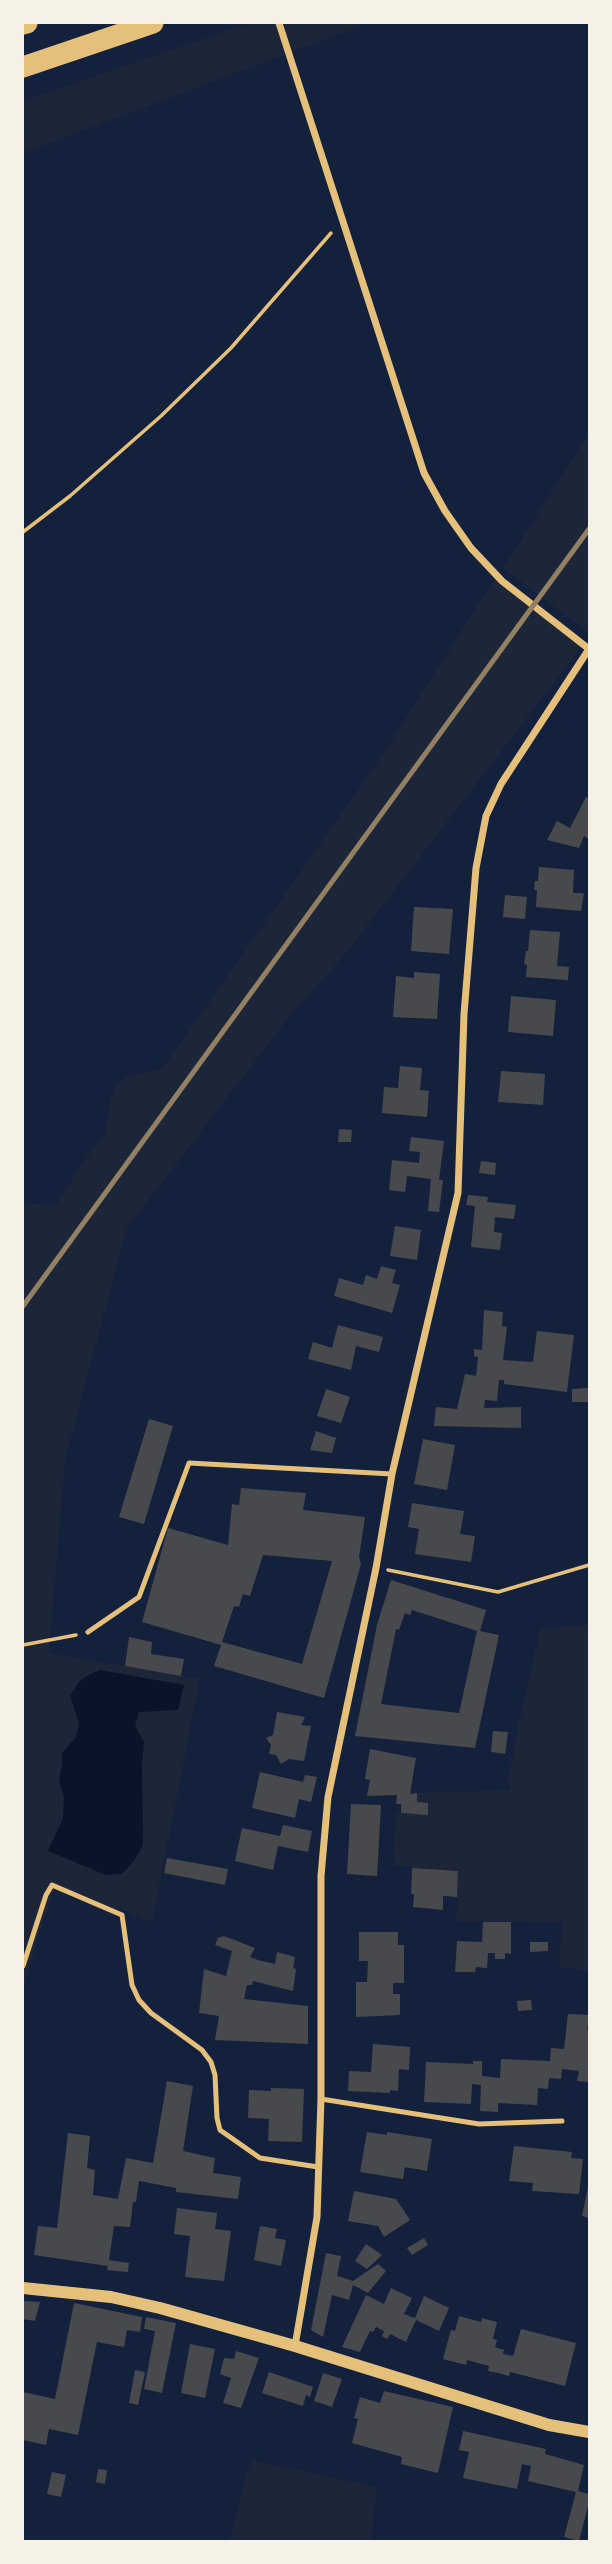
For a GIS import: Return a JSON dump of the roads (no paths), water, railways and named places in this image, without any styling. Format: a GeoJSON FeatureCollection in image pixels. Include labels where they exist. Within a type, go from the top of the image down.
{"type":"FeatureCollection","features":[{"type":"Feature","properties":{"kind":"highway"},"geometry":{"type":"LineString","coordinates":[[23,67],[153,23]]}},
{"type":"Feature","properties":{"kind":"street"},"geometry":{"type":"LineString","coordinates":[[279,23],[424,473],[445,511],[471,548],[502,581],[589,649],[507,774],[486,816],[476,868],[464,1014],[458,1193],[392,1474],[376,1568],[328,1797],[321,1876],[321,2099],[317,2217],[295,2346]]}},
{"type":"Feature","properties":{"kind":"street"},"geometry":{"type":"LineString","coordinates":[[23,2288],[111,2297],[295,2346],[549,2424],[589,2432]]}},
{"type":"Feature","properties":{"kind":"lane"},"geometry":{"type":"LineString","coordinates":[[88,1632],[139,1597],[189,1463],[392,1474]]}},
{"type":"Feature","properties":{"kind":"lane"},"geometry":{"type":"LineString","coordinates":[[23,1966],[46,1895],[52,1885],[122,1915],[132,1985],[139,2000],[151,2013],[202,2050],[211,2063],[215,2075],[220,2130],[260,2158],[318,2167]]}},
{"type":"Feature","properties":{"kind":"lane"},"geometry":{"type":"LineString","coordinates":[[321,2099],[479,2123],[562,2121]]}},
{"type":"Feature","properties":{"kind":"railway"},"geometry":{"type":"LineString","coordinates":[[23,1306],[589,529]]}}]}
